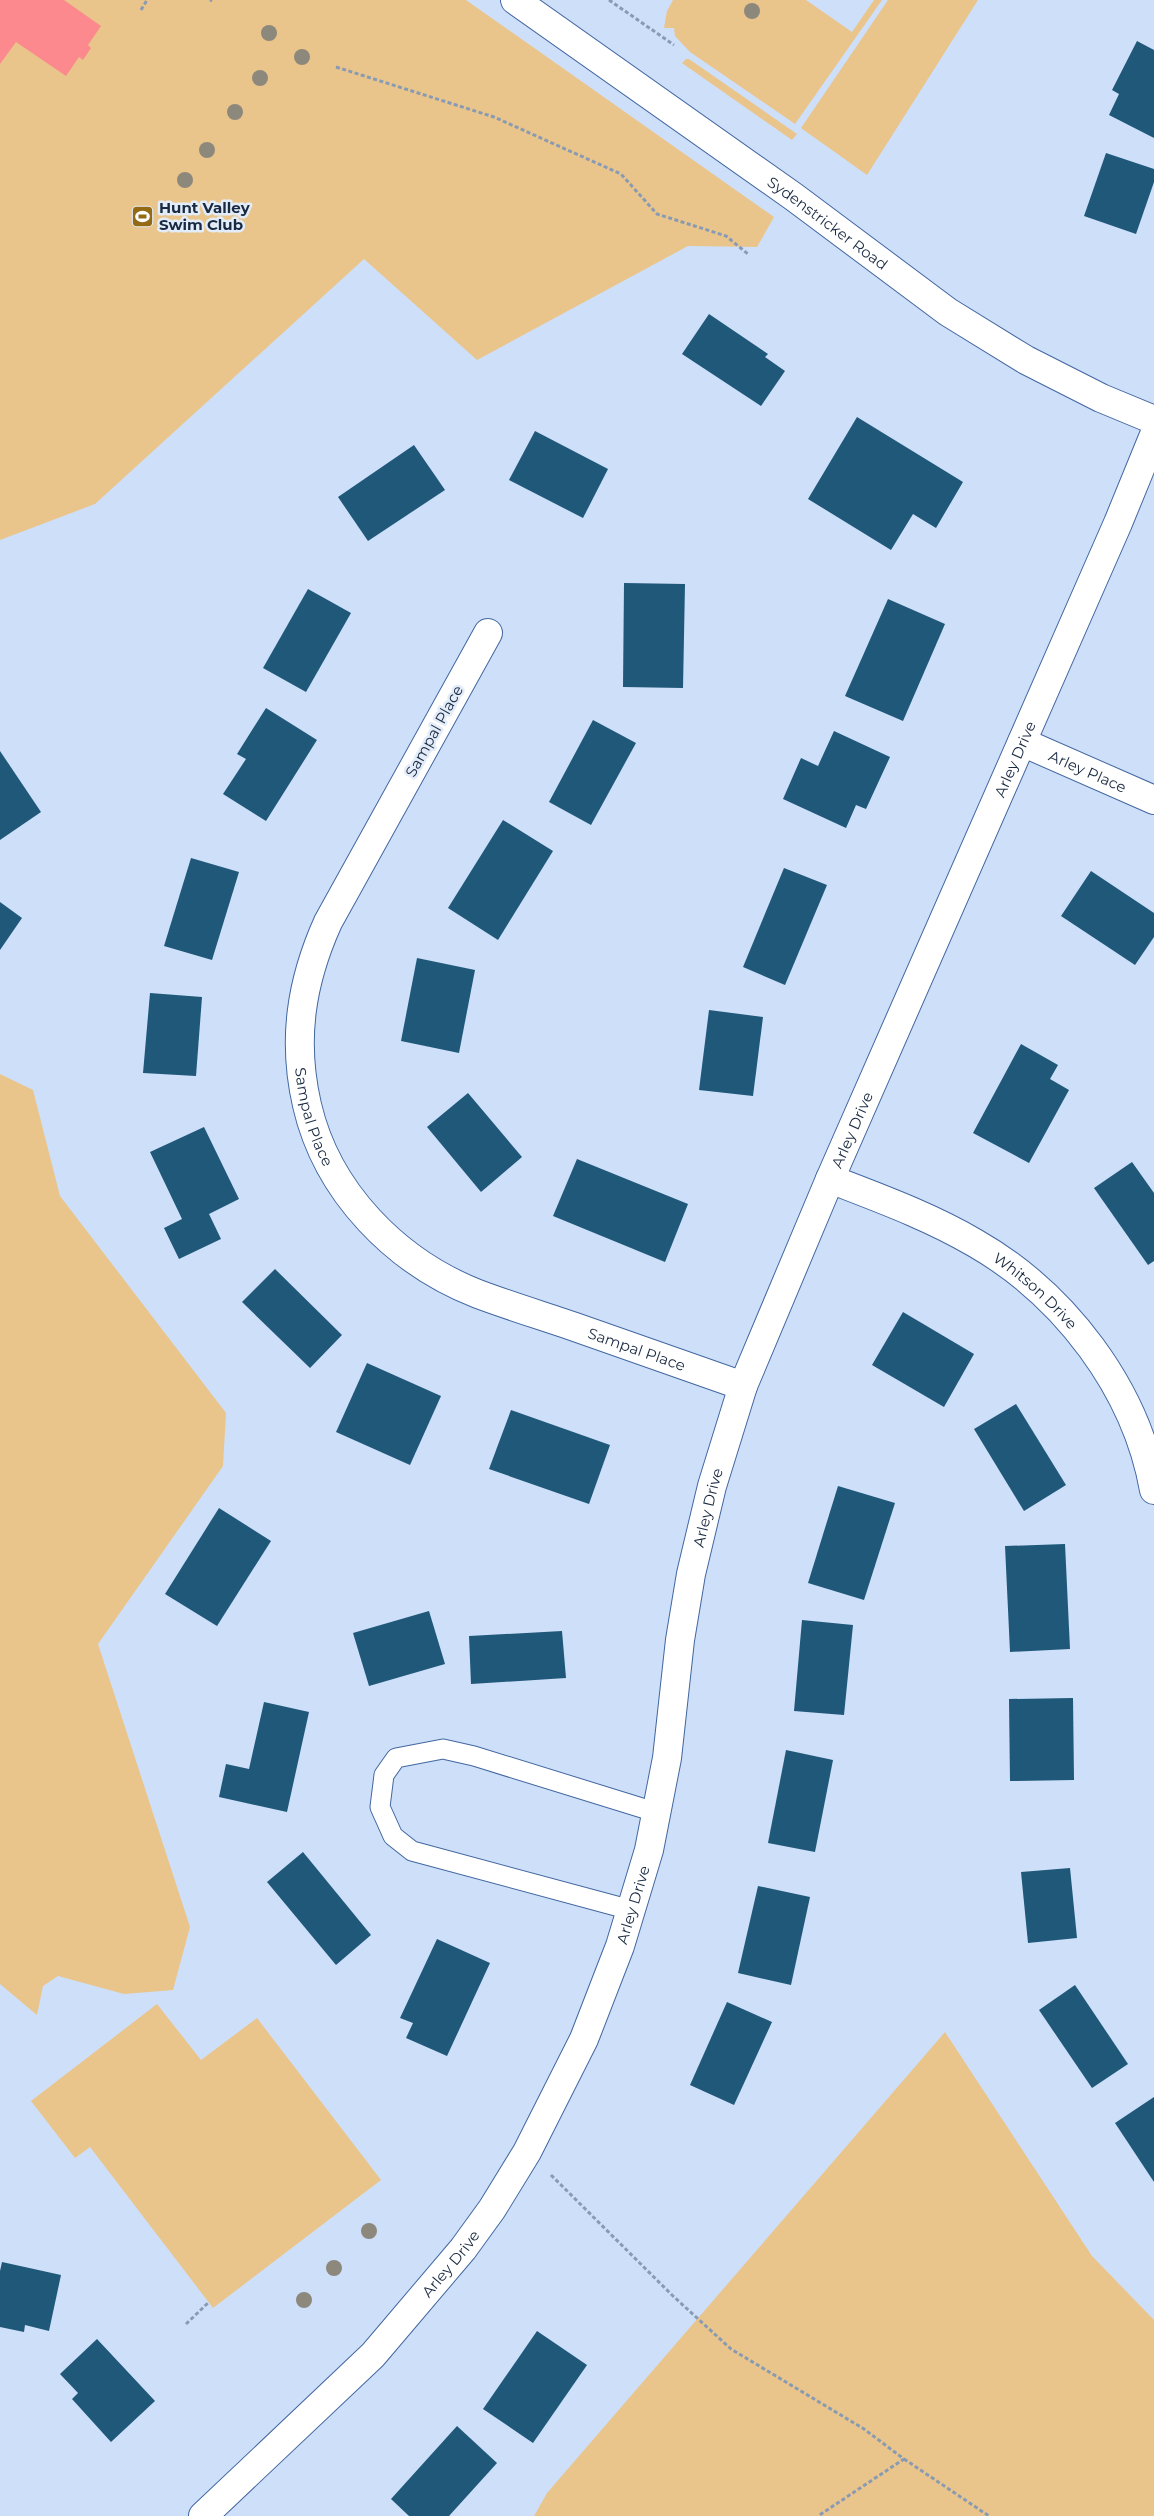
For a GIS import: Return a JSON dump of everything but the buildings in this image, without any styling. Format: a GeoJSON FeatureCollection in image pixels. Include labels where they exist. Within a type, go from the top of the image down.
{"type":"FeatureCollection","features":[{"type":"Feature","properties":{"kind":"street","name":"Sydenstricker Road"},"geometry":{"type":"LineString","coordinates":[[515,0],[794,197],[948,312],[1026,360],[1101,398],[1154,420]]}},
{"type":"Feature","properties":{"kind":"street","name":"Arley Drive"},"geometry":{"type":"LineString","coordinates":[[203,2516],[373,2355],[463,2249],[492,2209],[527,2152],[584,2039],[620,1946],[649,1850],[667,1758],[680,1640],[691,1574],[712,1486],[742,1386],[830,1179],[1118,523],[1154,435]]}},
{"type":"Feature","properties":{"kind":"street","name":"Sampal Place"},"geometry":{"type":"LineString","coordinates":[[488,633],[333,913],[315,952],[303,996],[299,1056],[302,1082],[311,1121],[329,1164],[354,1204],[387,1238],[420,1263],[477,1294],[742,1386]]}},
{"type":"Feature","properties":{"kind":"street","name":"Arley Place"},"geometry":{"type":"LineString","coordinates":[[1022,742],[1154,800]]}},
{"type":"Feature","properties":{"kind":"street","name":"Whitson Drive"},"geometry":{"type":"LineString","coordinates":[[830,1179],[926,1218],[976,1243],[1012,1268],[1047,1298],[1091,1348],[1110,1376],[1126,1405],[1142,1442],[1154,1490]]}},
{"type":"Feature","properties":{"kind":"lane"},"geometry":{"type":"LineString","coordinates":[[631,1910],[412,1850],[393,1836],[380,1807],[384,1775],[396,1758],[443,1749],[474,1756],[655,1812]]}},
{"type":"Feature","properties":{"kind":"path"},"geometry":{"type":"LineString","coordinates":[[141,10],[147,0]]}},
{"type":"Feature","properties":{"kind":"path"},"geometry":{"type":"LineString","coordinates":[[609,0],[674,45]]}},
{"type":"Feature","properties":{"kind":"path"},"geometry":{"type":"LineString","coordinates":[[336,67],[494,117],[621,174],[657,214],[726,236],[748,254]]}},
{"type":"Feature","properties":{"kind":"path"},"geometry":{"type":"LineString","coordinates":[[527,2152],[673,2296],[731,2349],[864,2429],[904,2459],[989,2516]]}},
{"type":"Feature","properties":{"kind":"path"},"geometry":{"type":"LineString","coordinates":[[186,2324],[208,2302]]}},
{"type":"Feature","properties":{"kind":"path"},"geometry":{"type":"LineString","coordinates":[[818,2516],[904,2459]]}},
{"type":"Feature","properties":{"kind":"shaded area"},"geometry":{"type":"Polygon","coordinates":[[[0,0],[466,0],[774,217],[757,247],[688,246],[477,360],[364,259],[95,504],[0,540],[0,0]]]}},
{"type":"Feature","properties":{"kind":"shaded area"},"geometry":{"type":"Polygon","coordinates":[[[0,0],[64,0],[101,26],[88,45],[91,48],[83,60],[79,57],[66,76],[16,42],[0,64],[0,0]]]}},
{"type":"Feature","properties":{"kind":"shaded area"},"geometry":{"type":"Polygon","coordinates":[[[673,0],[806,0],[852,32],[874,0],[882,0],[795,124],[690,52],[675,36],[674,28],[664,28],[667,11],[673,0]]]}},
{"type":"Feature","properties":{"kind":"shaded area"},"geometry":{"type":"Polygon","coordinates":[[[888,0],[978,0],[867,175],[801,128],[888,0]]]}},
{"type":"Feature","properties":{"kind":"shaded area"},"geometry":{"type":"Polygon","coordinates":[[[689,59],[797,134],[792,140],[682,63],[689,59]]]}},
{"type":"Feature","properties":{"kind":"shaded area"},"geometry":{"type":"Polygon","coordinates":[[[0,1074],[33,1090],[60,1196],[226,1413],[223,1466],[98,1644],[190,1927],[173,1990],[124,1994],[58,1976],[43,1986],[37,2015],[0,1984],[0,1074]]]}},
{"type":"Feature","properties":{"kind":"shaded area"},"geometry":{"type":"Polygon","coordinates":[[[157,2004],[201,2060],[257,2018],[381,2180],[213,2308],[90,2147],[75,2158],[31,2101],[157,2004]]]}},
{"type":"Feature","properties":{"kind":"shaded area"},"geometry":{"type":"Polygon","coordinates":[[[945,2032],[1092,2256],[1154,2320],[1154,2516],[534,2516],[547,2493],[945,2032]]]}},
{"type":"Feature","properties":{"kind":"place","name":"Hunt Valley Swim Club"},"geometry":{"type":"Point","coordinates":[143,216]}}]}
